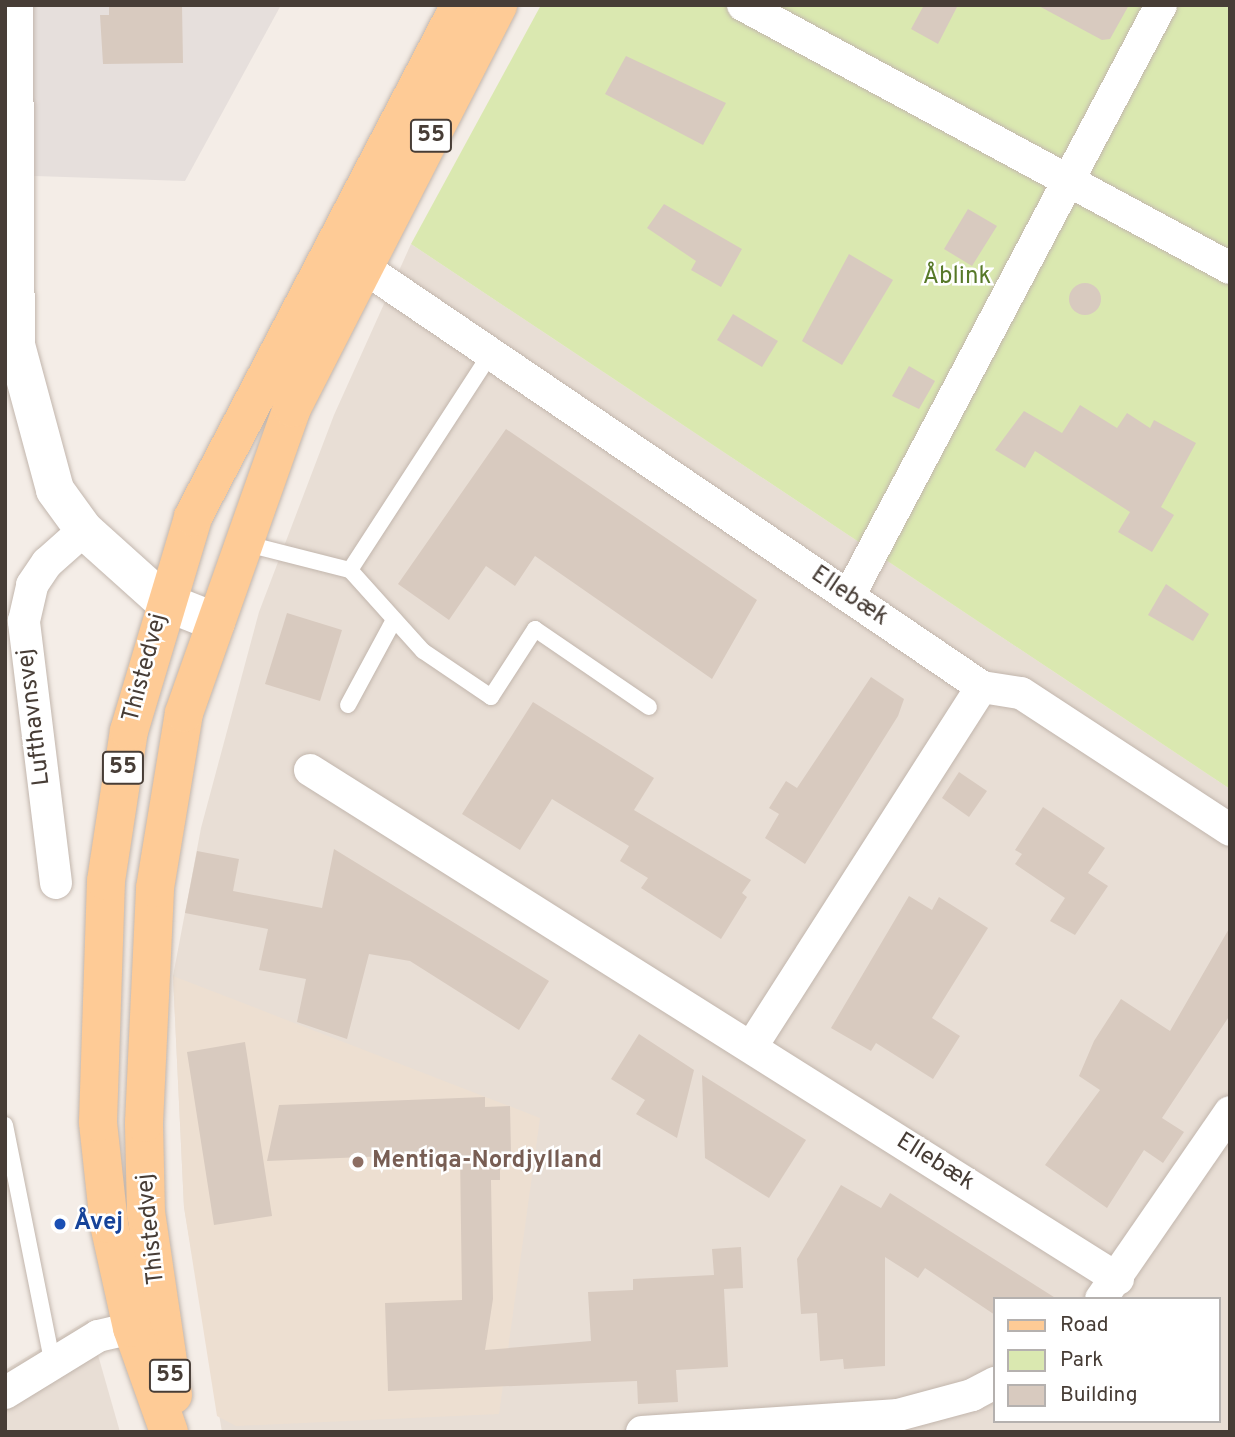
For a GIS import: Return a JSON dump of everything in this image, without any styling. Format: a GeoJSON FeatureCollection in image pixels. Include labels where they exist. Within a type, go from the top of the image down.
{"type":"FeatureCollection","features":[{"type":"Feature","properties":{"kind":"main road","name":"Thistedvej"},"geometry":{"type":"LineString","coordinates":[[177,1432],[148,1324],[109,1224],[98,1122],[98,1014],[106,881],[129,731],[163,601],[192,517],[331,246],[460,5]]}},
{"type":"Feature","properties":{"kind":"main road","name":"Thistedvej"},"geometry":{"type":"LineString","coordinates":[[169,1432],[148,1324],[146,1013],[155,888],[176,751],[241,542],[292,408],[498,5]]}},
{"type":"Feature","properties":{"kind":"street"},"geometry":{"type":"LineString","coordinates":[[14,5],[16,345],[55,490],[84,530],[163,601],[215,622]]}},
{"type":"Feature","properties":{"kind":"street"},"geometry":{"type":"LineString","coordinates":[[743,5],[1072,179],[1230,268]]}},
{"type":"Feature","properties":{"kind":"street"},"geometry":{"type":"LineString","coordinates":[[849,596],[1072,179],[1161,5]]}},
{"type":"Feature","properties":{"kind":"street","name":"Ellebæk"},"geometry":{"type":"LineString","coordinates":[[331,246],[982,687]]}},
{"type":"Feature","properties":{"kind":"street","name":"Lufthavnsvej"},"geometry":{"type":"LineString","coordinates":[[55,883],[24,621],[32,585],[47,563],[84,530]]}},
{"type":"Feature","properties":{"kind":"street"},"geometry":{"type":"LineString","coordinates":[[752,1046],[982,687],[1021,693],[1230,830]]}},
{"type":"Feature","properties":{"kind":"street","name":"Ellebæk"},"geometry":{"type":"LineString","coordinates":[[310,770],[752,1046],[1110,1289],[1230,1112]]}},
{"type":"Feature","properties":{"kind":"street"},"geometry":{"type":"LineString","coordinates":[[5,1394],[99,1336],[148,1324]]}},
{"type":"Feature","properties":{"kind":"street"},"geometry":{"type":"LineString","coordinates":[[642,1432],[898,1415],[972,1395],[993,1383]]}},
{"type":"Feature","properties":{"kind":"lane"},"geometry":{"type":"LineString","coordinates":[[350,570],[491,353]]}},
{"type":"Feature","properties":{"kind":"lane"},"geometry":{"type":"LineString","coordinates":[[241,542],[350,570],[423,652],[491,697],[535,629],[649,707]]}},
{"type":"Feature","properties":{"kind":"lane"},"geometry":{"type":"LineString","coordinates":[[348,705],[394,620]]}},
{"type":"Feature","properties":{"kind":"lane"},"geometry":{"type":"LineString","coordinates":[[5,1125],[53,1365]]}},
{"type":"Feature","properties":{"kind":"shaded area"},"geometry":{"type":"Polygon","coordinates":[[[5,5],[281,5],[185,181],[5,175],[5,5]]]}},
{"type":"Feature","properties":{"kind":"shaded area"},"geometry":{"type":"Polygon","coordinates":[[[411,244],[1230,789],[1230,1432],[222,1432],[184,1207],[173,976],[201,828],[259,612],[334,415],[411,244]]]}},
{"type":"Feature","properties":{"kind":"shaded area","name":"Mentiqa-Nordjylland"},"geometry":{"type":"Polygon","coordinates":[[[173,976],[540,1118],[499,1414],[236,1426],[217,1416],[184,1207],[173,976]]]}},
{"type":"Feature","properties":{"kind":"shaded area"},"geometry":{"type":"Polygon","coordinates":[[[88,1320],[120,1432],[5,1432],[5,1370],[88,1320]]]}},
{"type":"Feature","properties":{"kind":"green space","name":"Åblink"},"geometry":{"type":"Polygon","coordinates":[[[541,5],[1230,5],[1230,789],[411,244],[541,5]]]}},
{"type":"Feature","properties":{"kind":"building"},"geometry":{"type":"Polygon","coordinates":[[[109,5],[182,5],[183,63],[103,64],[100,15],[109,15],[109,5]]]}},
{"type":"Feature","properties":{"kind":"building"},"geometry":{"type":"Polygon","coordinates":[[[924,5],[958,5],[938,44],[911,29],[924,5]]]}},
{"type":"Feature","properties":{"kind":"building"},"geometry":{"type":"Polygon","coordinates":[[[1037,5],[1129,5],[1110,39],[1102,40],[1037,5]]]}},
{"type":"Feature","properties":{"kind":"building"},"geometry":{"type":"Polygon","coordinates":[[[626,56],[726,103],[703,145],[605,94],[626,56]]]}},
{"type":"Feature","properties":{"kind":"building"},"geometry":{"type":"Polygon","coordinates":[[[664,204],[742,249],[721,287],[691,270],[696,261],[647,228],[664,204]]]}},
{"type":"Feature","properties":{"kind":"building"},"geometry":{"type":"Polygon","coordinates":[[[968,209],[997,226],[972,266],[944,249],[968,209]]]}},
{"type":"Feature","properties":{"kind":"building"},"geometry":{"type":"Polygon","coordinates":[[[849,254],[893,280],[842,365],[802,341],[849,254]]]}},
{"type":"Feature","properties":{"kind":"building"},"geometry":{"type":"Polygon","coordinates":[[[1085,283],[1096,288],[1101,299],[1096,310],[1085,315],[1074,310],[1069,299],[1074,288],[1085,283]]]}},
{"type":"Feature","properties":{"kind":"building"},"geometry":{"type":"Polygon","coordinates":[[[733,314],[778,341],[762,367],[717,340],[733,314]]]}},
{"type":"Feature","properties":{"kind":"building"},"geometry":{"type":"Polygon","coordinates":[[[909,366],[935,381],[919,409],[892,396],[909,366]]]}},
{"type":"Feature","properties":{"kind":"building"},"geometry":{"type":"Polygon","coordinates":[[[1080,405],[1117,428],[1127,413],[1150,428],[1154,420],[1196,443],[1161,507],[1174,515],[1152,552],[1118,532],[1130,512],[1035,451],[1025,468],[995,450],[1024,411],[1062,433],[1080,405]]]}},
{"type":"Feature","properties":{"kind":"building"},"geometry":{"type":"Polygon","coordinates":[[[506,429],[757,600],[712,679],[535,556],[515,586],[486,566],[449,620],[398,584],[506,429]]]}},
{"type":"Feature","properties":{"kind":"building"},"geometry":{"type":"Polygon","coordinates":[[[1166,584],[1209,614],[1193,641],[1148,615],[1166,584]]]}},
{"type":"Feature","properties":{"kind":"building"},"geometry":{"type":"Polygon","coordinates":[[[287,613],[342,630],[320,701],[265,684],[287,613]]]}},
{"type":"Feature","properties":{"kind":"building"},"geometry":{"type":"Polygon","coordinates":[[[871,677],[904,699],[898,716],[805,864],[765,838],[779,814],[769,808],[786,781],[797,788],[871,677]]]}},
{"type":"Feature","properties":{"kind":"building"},"geometry":{"type":"Polygon","coordinates":[[[533,702],[654,778],[634,810],[751,880],[742,893],[747,897],[721,939],[641,888],[648,878],[620,861],[629,846],[552,799],[520,850],[462,814],[533,702]]]}},
{"type":"Feature","properties":{"kind":"building"},"geometry":{"type":"Polygon","coordinates":[[[959,772],[987,791],[969,817],[942,798],[959,772]]]}},
{"type":"Feature","properties":{"kind":"building"},"geometry":{"type":"Polygon","coordinates":[[[1043,807],[1105,848],[1088,873],[1108,886],[1075,935],[1050,921],[1065,898],[1015,864],[1022,854],[1015,850],[1043,807]]]}},
{"type":"Feature","properties":{"kind":"building"},"geometry":{"type":"Polygon","coordinates":[[[334,849],[549,981],[519,1030],[410,961],[369,954],[347,1039],[297,1022],[306,979],[259,970],[268,929],[185,913],[197,851],[239,859],[233,891],[322,908],[334,849]]]}},
{"type":"Feature","properties":{"kind":"building"},"geometry":{"type":"Polygon","coordinates":[[[909,896],[932,910],[939,897],[988,928],[932,1018],[960,1036],[933,1079],[876,1043],[871,1051],[831,1028],[909,896]]]}},
{"type":"Feature","properties":{"kind":"building"},"geometry":{"type":"Polygon","coordinates":[[[1230,927],[1230,1015],[1162,1118],[1184,1132],[1163,1163],[1144,1150],[1107,1208],[1045,1165],[1100,1090],[1079,1076],[1094,1041],[1121,999],[1170,1031],[1230,927]]]}},
{"type":"Feature","properties":{"kind":"building"},"geometry":{"type":"Polygon","coordinates":[[[639,1034],[694,1070],[677,1138],[636,1114],[645,1100],[611,1079],[639,1034]]]}},
{"type":"Feature","properties":{"kind":"building"},"geometry":{"type":"Polygon","coordinates":[[[245,1042],[272,1216],[214,1225],[187,1052],[245,1042]]]}},
{"type":"Feature","properties":{"kind":"building"},"geometry":{"type":"Polygon","coordinates":[[[702,1075],[806,1140],[769,1198],[705,1158],[702,1075]]]}},
{"type":"Feature","properties":{"kind":"building"},"geometry":{"type":"Polygon","coordinates":[[[485,1097],[485,1107],[510,1106],[511,1153],[500,1153],[500,1180],[491,1180],[493,1299],[485,1350],[591,1341],[588,1292],[633,1290],[633,1279],[714,1275],[712,1249],[741,1247],[743,1288],[724,1289],[728,1367],[676,1370],[678,1402],[638,1404],[637,1381],[388,1391],[385,1303],[462,1300],[460,1153],[267,1161],[279,1105],[485,1097]]]}},
{"type":"Feature","properties":{"kind":"building"},"geometry":{"type":"Polygon","coordinates":[[[841,1185],[881,1208],[890,1193],[1054,1297],[993,1297],[993,1314],[925,1268],[918,1278],[885,1257],[885,1366],[844,1369],[843,1359],[820,1361],[817,1313],[801,1314],[797,1259],[841,1185]]]}},
{"type":"Feature","properties":{"kind":"place","name":"Mentiqa-Nordjylland"},"geometry":{"type":"Point","coordinates":[358,1162]}},
{"type":"Feature","properties":{"kind":"place","name":"Åvej"},"geometry":{"type":"Point","coordinates":[60,1224]}}]}
